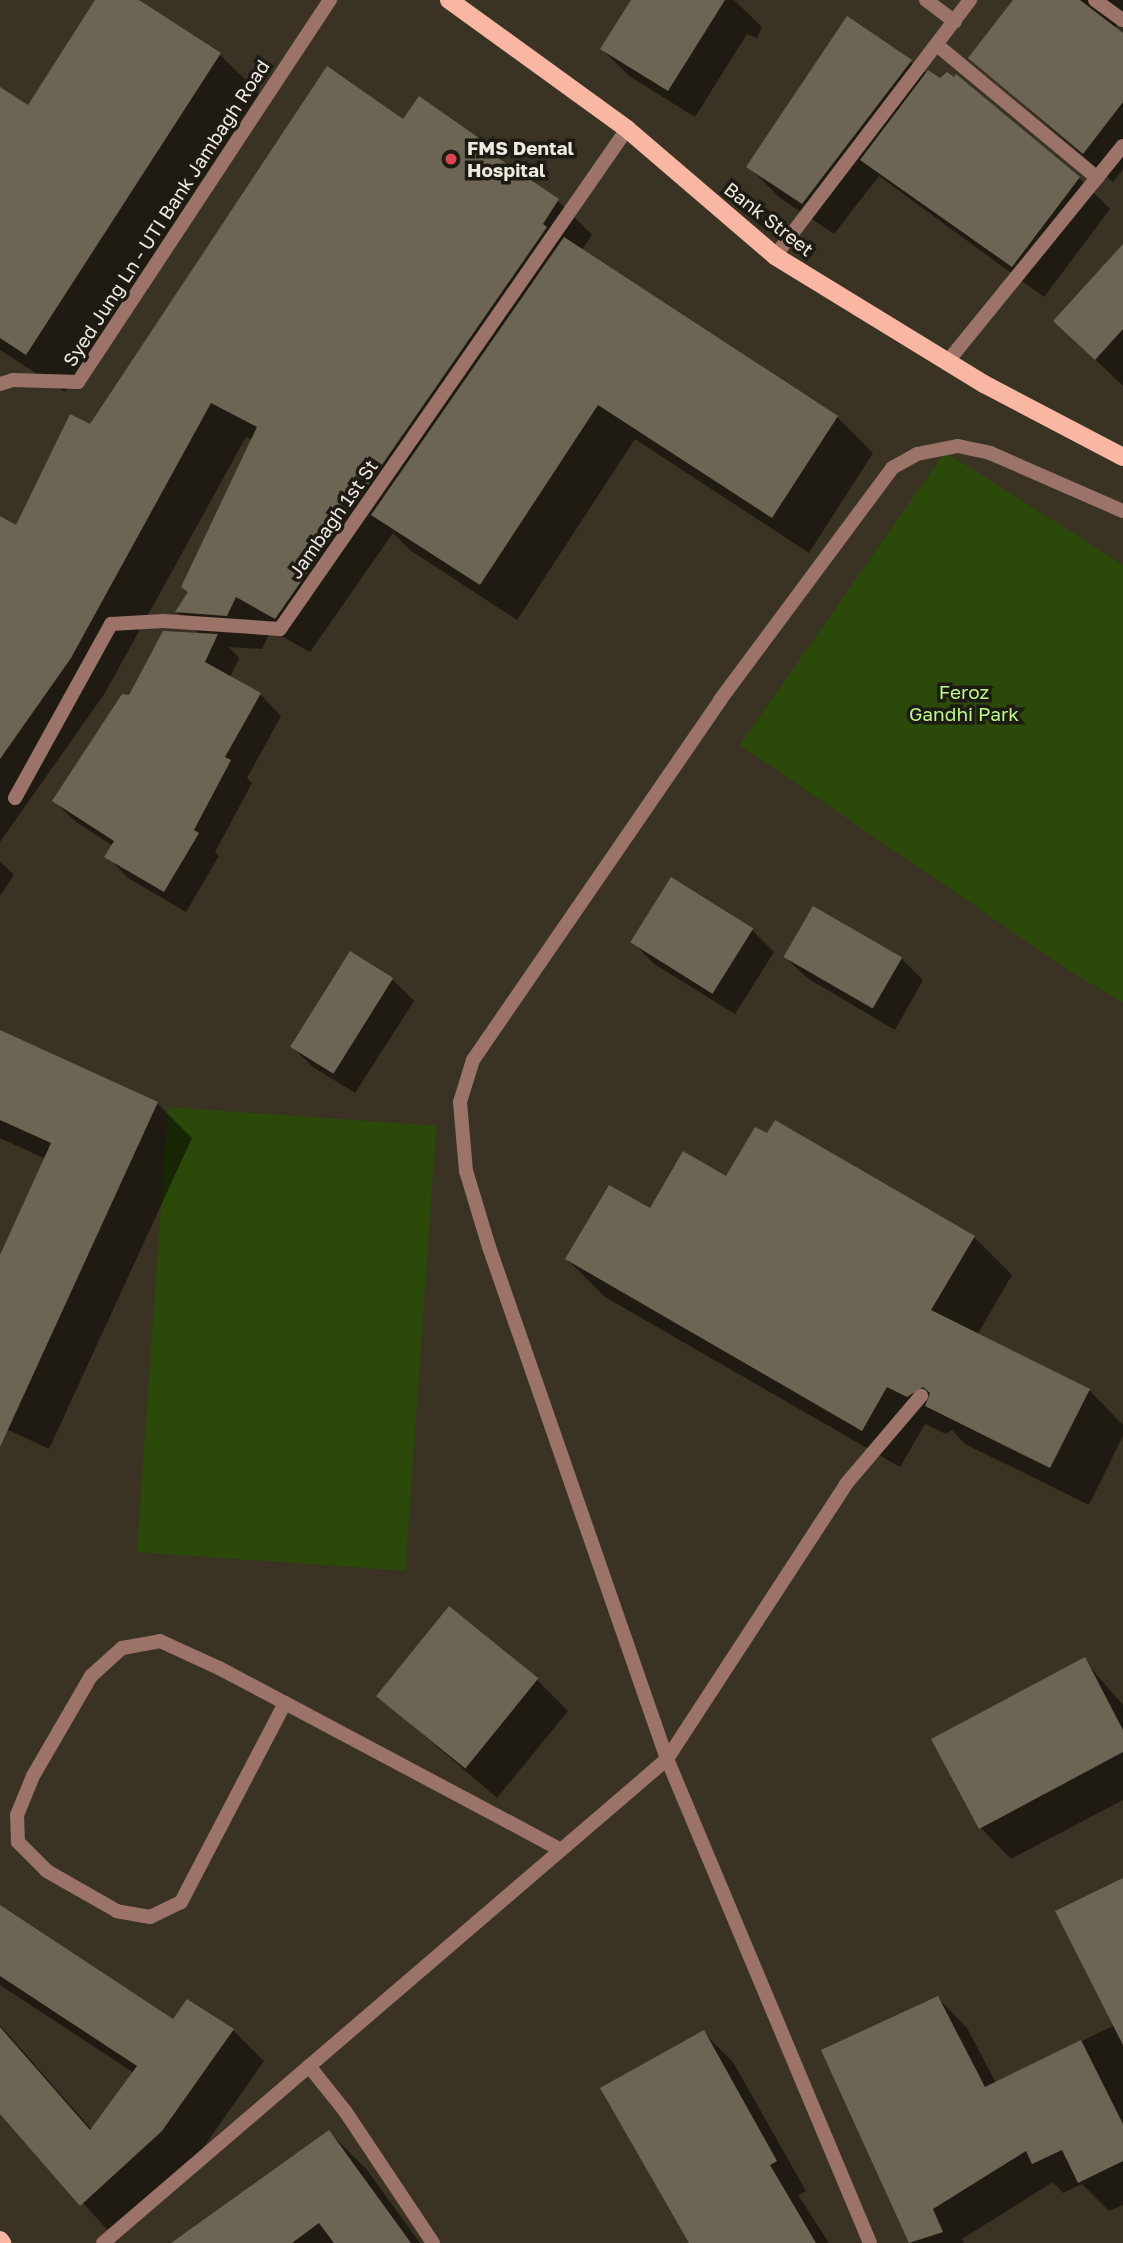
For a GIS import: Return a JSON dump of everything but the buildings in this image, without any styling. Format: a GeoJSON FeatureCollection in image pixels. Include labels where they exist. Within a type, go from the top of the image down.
{"type":"FeatureCollection","features":[{"type":"Feature","properties":{"kind":"main road","name":"Bank Street"},"geometry":{"type":"LineString","coordinates":[[456,2],[627,129],[775,256],[948,361],[1123,457]]}},
{"type":"Feature","properties":{"kind":"street","name":"Syed Jung Ln - UTI Bank Jambagh Road"},"geometry":{"type":"LineString","coordinates":[[0,384],[13,380],[78,382],[330,0]]}},
{"type":"Feature","properties":{"kind":"street"},"geometry":{"type":"LineString","coordinates":[[926,0],[955,22]]}},
{"type":"Feature","properties":{"kind":"street"},"geometry":{"type":"LineString","coordinates":[[775,256],[970,0]]}},
{"type":"Feature","properties":{"kind":"street"},"geometry":{"type":"LineString","coordinates":[[1095,0],[1123,20]]}},
{"type":"Feature","properties":{"kind":"street"},"geometry":{"type":"LineString","coordinates":[[937,45],[1097,178]]}},
{"type":"Feature","properties":{"kind":"street","name":"Jambagh 1st St"},"geometry":{"type":"LineString","coordinates":[[15,798],[111,624],[163,621],[280,629],[627,129]]}},
{"type":"Feature","properties":{"kind":"street"},"geometry":{"type":"LineString","coordinates":[[948,361],[1123,146]]}},
{"type":"Feature","properties":{"kind":"street"},"geometry":{"type":"LineString","coordinates":[[870,2243],[667,1759],[466,1171],[460,1102],[473,1060],[720,700],[892,468],[917,454],[958,446],[990,453],[1123,511]]}},
{"type":"Feature","properties":{"kind":"street"},"geometry":{"type":"LineString","coordinates":[[103,2243],[667,1759],[846,1484],[921,1396]]}},
{"type":"Feature","properties":{"kind":"street"},"geometry":{"type":"LineString","coordinates":[[285,1703],[181,1902],[150,1917],[117,1911],[47,1871],[18,1842],[17,1815],[33,1776],[91,1676],[122,1648],[160,1641],[285,1703],[561,1850]]}},
{"type":"Feature","properties":{"kind":"street"},"geometry":{"type":"LineString","coordinates":[[309,2066],[345,2110],[433,2243]]}},
{"type":"Feature","properties":{"kind":"green space","name":"Feroz Gandhi Park"},"geometry":{"type":"Polygon","coordinates":[[[945,452],[1123,565],[1123,1002],[1073,973],[740,745],[945,452]]]}},
{"type":"Feature","properties":{"kind":"green space"},"geometry":{"type":"Polygon","coordinates":[[[168,1107],[436,1126],[405,1571],[137,1552],[168,1107]]]}},
{"type":"Feature","properties":{"kind":"place","name":"FMS Dental Hospital"},"geometry":{"type":"Point","coordinates":[451,159]}}]}
